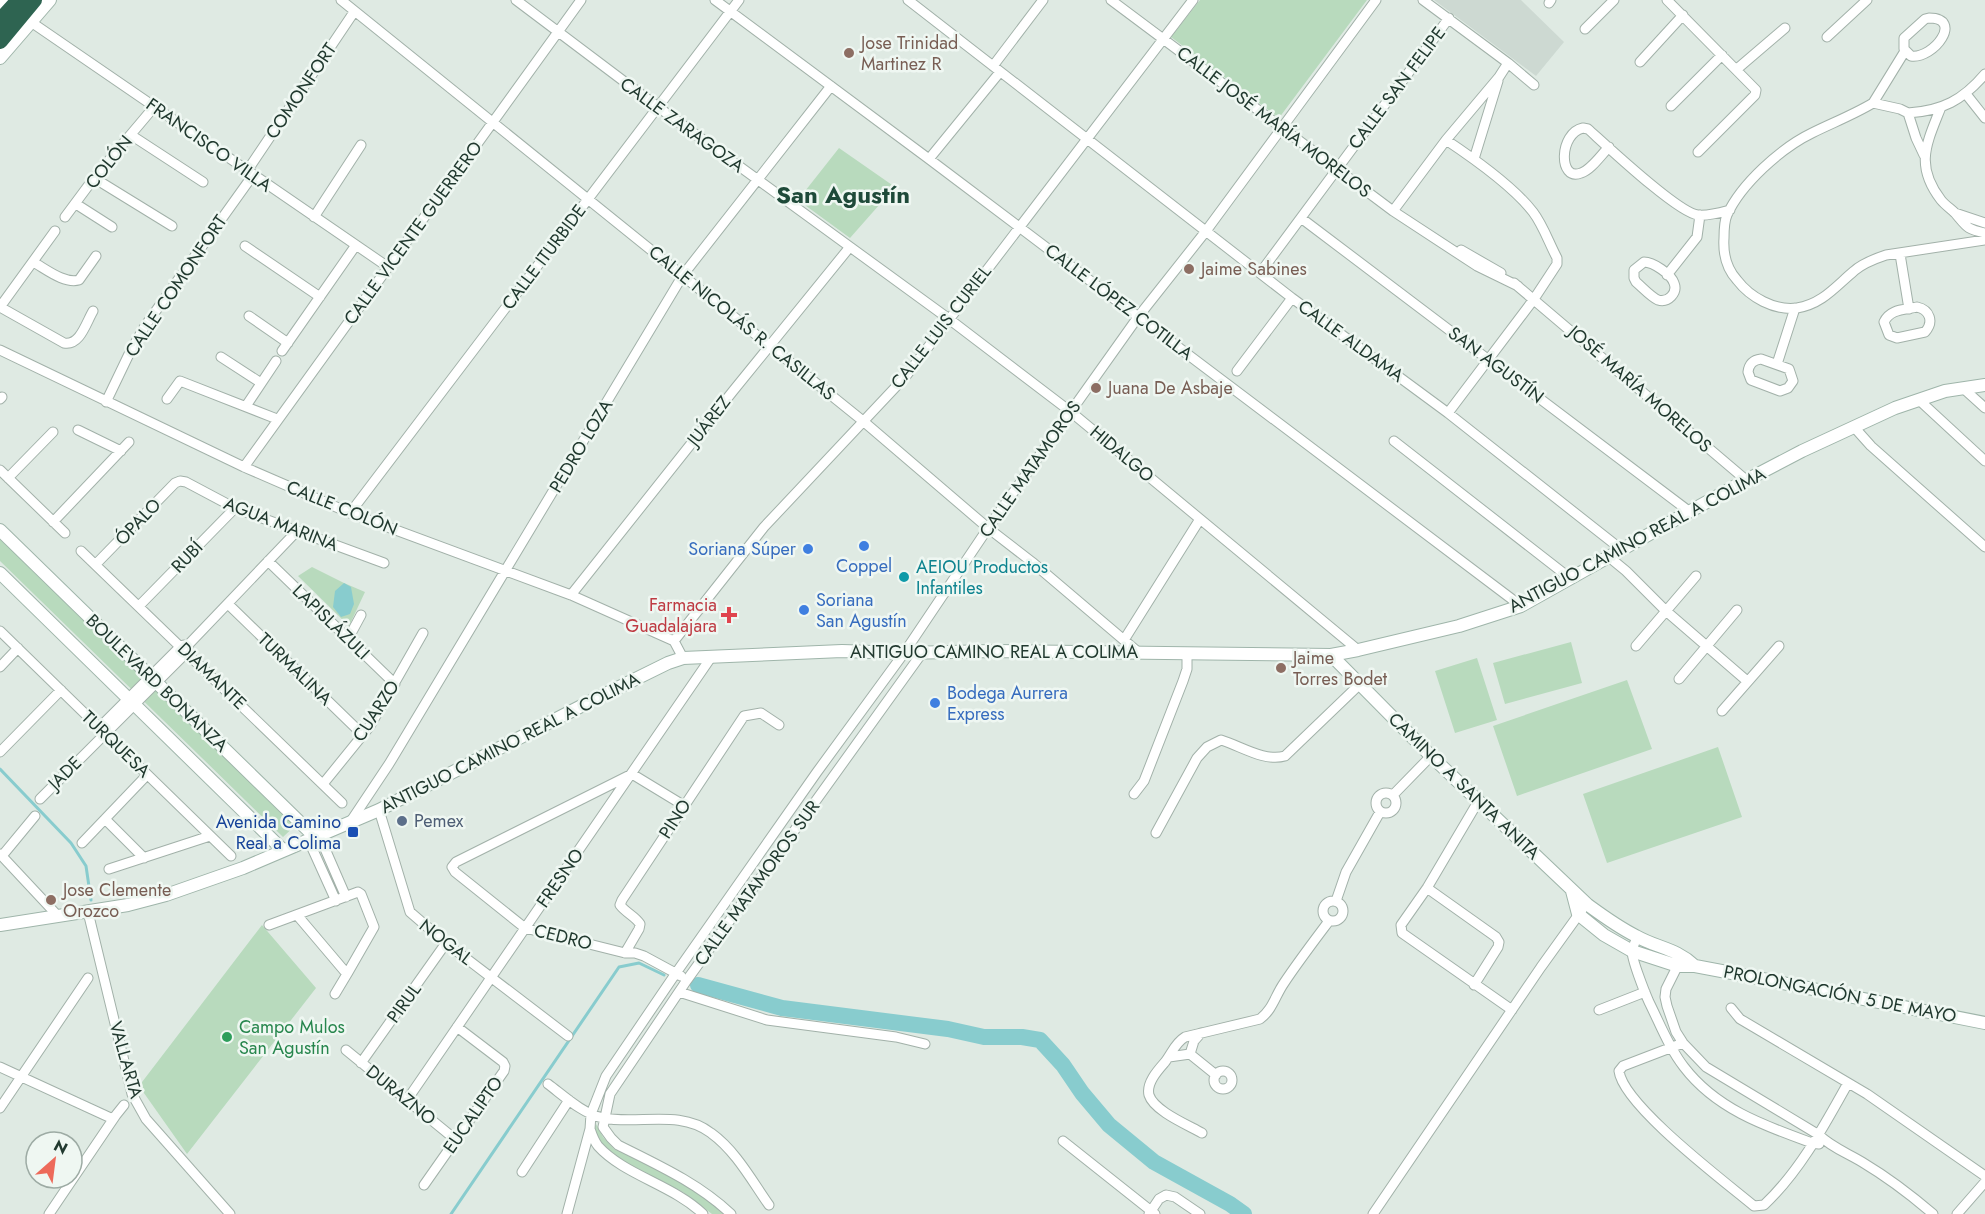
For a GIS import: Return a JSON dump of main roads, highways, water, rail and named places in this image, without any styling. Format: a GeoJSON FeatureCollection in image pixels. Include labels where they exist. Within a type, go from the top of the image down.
{"type":"FeatureCollection","features":[{"type":"Feature","properties":{"kind":"highway"},"geometry":{"type":"LineString","coordinates":[[0,21],[19,0]]}},
{"type":"Feature","properties":{"kind":"highway"},"geometry":{"type":"LineString","coordinates":[[0,41],[34,0]]}},
{"type":"Feature","properties":{"kind":"main road"},"geometry":{"type":"LineString","coordinates":[[0,5],[4,0]]}},
{"type":"Feature","properties":{"kind":"main road"},"geometry":{"type":"LineString","coordinates":[[0,58],[50,0]]}},
{"type":"Feature","properties":{"kind":"main road","name":"ANTIGUO CAMINO REAL A COLIMA"},"geometry":{"type":"LineString","coordinates":[[0,924],[128,905],[166,895],[243,868],[379,810],[683,658],[842,651],[1331,655],[1459,626],[1521,606],[1746,480],[1895,408],[1945,391],[1985,385]]}},
{"type":"Feature","properties":{"kind":"main road","name":"BOULEVARD BONANZA"},"geometry":{"type":"LineString","coordinates":[[0,530],[314,837]]}},
{"type":"Feature","properties":{"kind":"main road","name":"BOULEVARD BONANZA"},"geometry":{"type":"LineString","coordinates":[[0,573],[283,850]]}},
{"type":"Feature","properties":{"kind":"main road","name":"CAMINO A SANTA ANITA"},"geometry":{"type":"LineString","coordinates":[[1331,655],[1431,756],[1588,905]]}},
{"type":"Feature","properties":{"kind":"main road","name":"PROLONGACIÓN 5 DE MAYO"},"geometry":{"type":"LineString","coordinates":[[1572,890],[1578,914],[1604,935],[1632,951],[1680,960]]}},
{"type":"Feature","properties":{"kind":"main road","name":"PROLONGACIÓN 5 DE MAYO"},"geometry":{"type":"LineString","coordinates":[[1588,905],[1609,921],[1637,937],[1695,966],[1985,1023]]}},
{"type":"Feature","properties":{"kind":"water"},"geometry":{"type":"Polygon","coordinates":[[[344,583],[351,587],[354,604],[350,614],[341,617],[333,607],[335,591],[344,583]]]}},
{"type":"Feature","properties":{"kind":"waterway"},"geometry":{"type":"LineString","coordinates":[[0,769],[71,843],[86,866],[91,900]]}},
{"type":"Feature","properties":{"kind":"waterway"},"geometry":{"type":"LineString","coordinates":[[451,1214],[619,967],[639,963],[664,975]]}},
{"type":"Feature","properties":{"kind":"waterway"},"geometry":{"type":"LineString","coordinates":[[693,984],[698,985]]}},
{"type":"Feature","properties":{"kind":"waterway"},"geometry":{"type":"LineString","coordinates":[[698,985],[782,1008],[948,1029],[984,1037],[1022,1037],[1040,1040],[1063,1065],[1082,1093],[1109,1125],[1154,1162],[1244,1214]]}},
{"type":"Feature","properties":{"kind":"place","name":"Jose Trinidad Martinez R"},"geometry":{"type":"Point","coordinates":[849,53]}},
{"type":"Feature","properties":{"kind":"place","name":"Jaime Sabines"},"geometry":{"type":"Point","coordinates":[1189,269]}},
{"type":"Feature","properties":{"kind":"place","name":"Juana De Asbaje"},"geometry":{"type":"Point","coordinates":[1096,388]}},
{"type":"Feature","properties":{"kind":"place","name":"Coppel"},"geometry":{"type":"Point","coordinates":[864,546]}},
{"type":"Feature","properties":{"kind":"place","name":"Soriana Súper"},"geometry":{"type":"Point","coordinates":[808,549]}},
{"type":"Feature","properties":{"kind":"place","name":"AEIOU Productos Infantiles"},"geometry":{"type":"Point","coordinates":[904,577]}},
{"type":"Feature","properties":{"kind":"place","name":"Soriana San Agustín"},"geometry":{"type":"Point","coordinates":[804,610]}},
{"type":"Feature","properties":{"kind":"place","name":"Farmacia Guadalajara"},"geometry":{"type":"Point","coordinates":[729,615]}},
{"type":"Feature","properties":{"kind":"place","name":"Jaime Torres Bodet"},"geometry":{"type":"Point","coordinates":[1281,668]}},
{"type":"Feature","properties":{"kind":"place","name":"Bodega Aurrera Express"},"geometry":{"type":"Point","coordinates":[935,703]}},
{"type":"Feature","properties":{"kind":"place","name":"Pemex"},"geometry":{"type":"Point","coordinates":[402,821]}},
{"type":"Feature","properties":{"kind":"place","name":"Avenida Camino Real a Colima"},"geometry":{"type":"Point","coordinates":[353,832]}},
{"type":"Feature","properties":{"kind":"place","name":"Jose Clemente Orozco"},"geometry":{"type":"Point","coordinates":[51,900]}},
{"type":"Feature","properties":{"kind":"place","name":"Campo Mulos San Agustín"},"geometry":{"type":"Point","coordinates":[227,1037]}},
{"type":"Feature","properties":{"kind":"district","name":"San Agustín"},"geometry":{"type":"Point","coordinates":[843,195]}}]}
